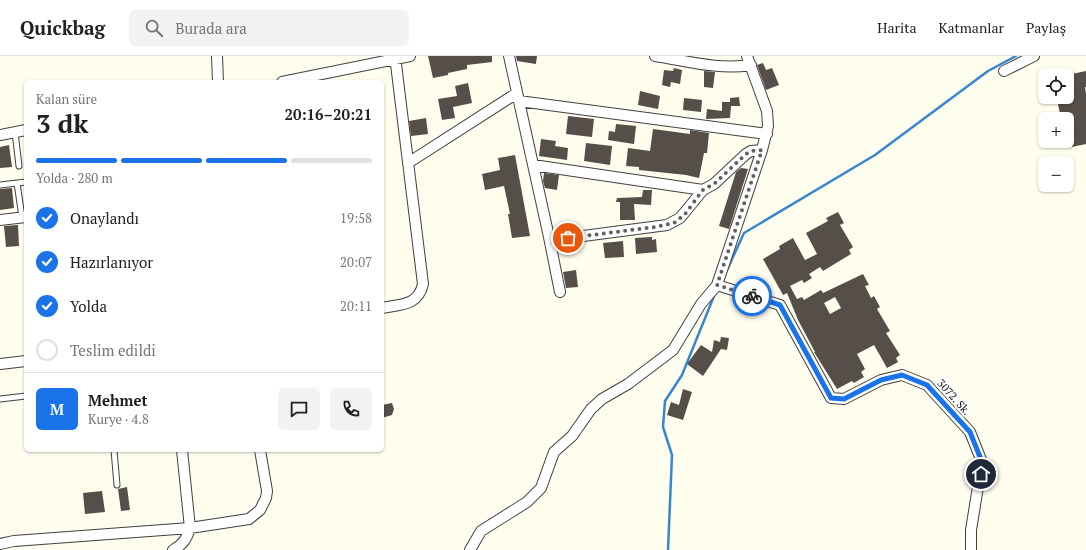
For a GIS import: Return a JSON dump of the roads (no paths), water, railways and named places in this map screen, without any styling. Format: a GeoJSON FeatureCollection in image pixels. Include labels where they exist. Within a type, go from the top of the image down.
{"type":"FeatureCollection","features":[{"type":"Feature","properties":{"kind":"street"},"geometry":{"type":"LineString","coordinates":[[216,56],[218,80]]}},
{"type":"Feature","properties":{"kind":"street"},"geometry":{"type":"LineString","coordinates":[[298,80],[410,56]]}},
{"type":"Feature","properties":{"kind":"street"},"geometry":{"type":"LineString","coordinates":[[509,56],[560,292]]}},
{"type":"Feature","properties":{"kind":"street"},"geometry":{"type":"LineString","coordinates":[[470,550],[472,543],[481,531],[527,502],[541,488],[554,452],[572,436],[591,409],[602,399],[628,384],[673,350],[701,304],[717,285],[767,134],[767,111],[749,61],[738,67],[714,67],[674,57],[655,56]]}},
{"type":"Feature","properties":{"kind":"street"},"geometry":{"type":"LineString","coordinates":[[1004,71],[1034,56]]}},
{"type":"Feature","properties":{"kind":"street"},"geometry":{"type":"LineString","coordinates":[[384,308],[411,302],[418,296],[423,284],[395,58]]}},
{"type":"Feature","properties":{"kind":"street"},"geometry":{"type":"LineString","coordinates":[[408,163],[518,97],[767,134]]}},
{"type":"Feature","properties":{"kind":"street"},"geometry":{"type":"LineString","coordinates":[[0,135],[24,130]]}},
{"type":"Feature","properties":{"kind":"street"},"geometry":{"type":"LineString","coordinates":[[549,237],[568,238],[667,225],[685,214],[703,190],[714,184],[746,154],[751,151],[762,150]]}},
{"type":"Feature","properties":{"kind":"street"},"geometry":{"type":"LineString","coordinates":[[533,165],[703,190]]}},
{"type":"Feature","properties":{"kind":"street"},"geometry":{"type":"LineString","coordinates":[[0,220],[24,217]]}},
{"type":"Feature","properties":{"kind":"street","name":"3072. Sk."},"geometry":{"type":"LineString","coordinates":[[717,285],[780,305],[831,398],[844,399],[881,380],[902,375],[927,385],[970,432],[982,462],[971,530],[971,550]]}},
{"type":"Feature","properties":{"kind":"street"},"geometry":{"type":"LineString","coordinates":[[0,364],[24,361]]}},
{"type":"Feature","properties":{"kind":"street"},"geometry":{"type":"LineString","coordinates":[[174,550],[182,545],[187,538],[190,528],[182,452]]}},
{"type":"Feature","properties":{"kind":"street"},"geometry":{"type":"LineString","coordinates":[[0,544],[14,541],[190,528],[249,519],[260,510],[264,504],[267,491],[260,452]]}},
{"type":"Feature","properties":{"kind":"lane"},"geometry":{"type":"LineString","coordinates":[[15,132],[19,166]]}},
{"type":"Feature","properties":{"kind":"lane"},"geometry":{"type":"LineString","coordinates":[[0,185],[24,182]]}},
{"type":"Feature","properties":{"kind":"lane"},"geometry":{"type":"LineString","coordinates":[[17,183],[24,217]]}},
{"type":"Feature","properties":{"kind":"lane"},"geometry":{"type":"LineString","coordinates":[[0,399],[24,396]]}},
{"type":"Feature","properties":{"kind":"lane"},"geometry":{"type":"LineString","coordinates":[[114,452],[117,485]]}},
{"type":"Feature","properties":{"kind":"waterway"},"geometry":{"type":"LineString","coordinates":[[727,270],[744,233],[875,155],[988,71],[1016,56]]}},
{"type":"Feature","properties":{"kind":"waterway"},"geometry":{"type":"LineString","coordinates":[[668,550],[672,455],[663,427],[665,401],[682,375],[714,296]]}}]}
